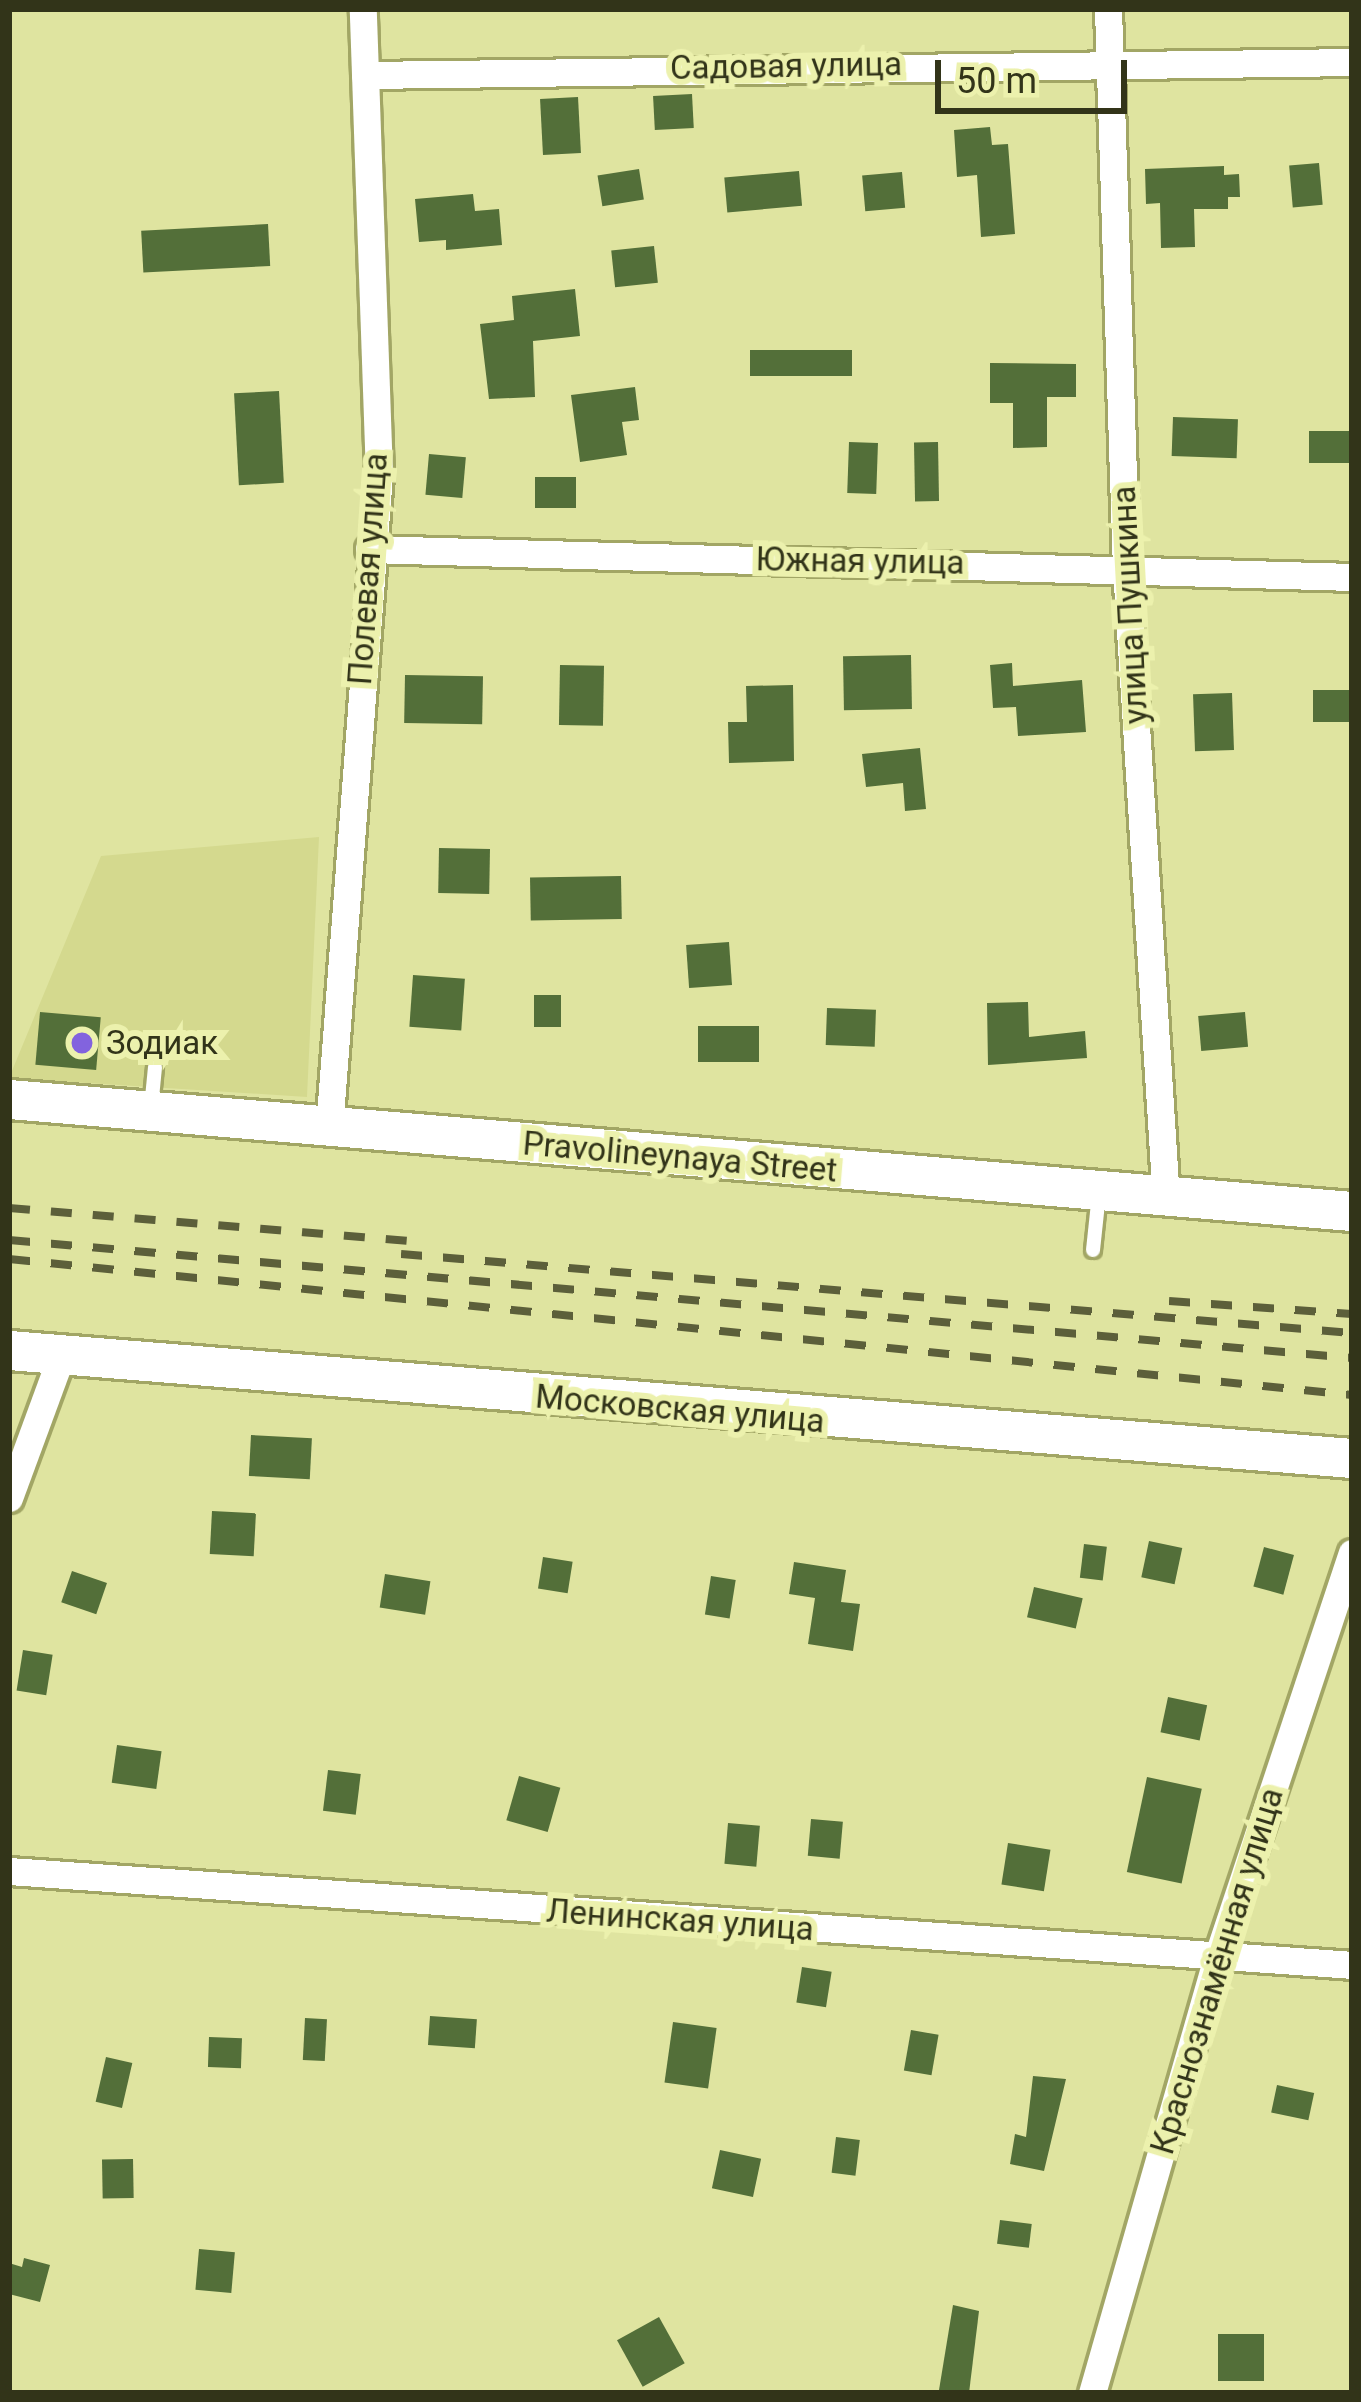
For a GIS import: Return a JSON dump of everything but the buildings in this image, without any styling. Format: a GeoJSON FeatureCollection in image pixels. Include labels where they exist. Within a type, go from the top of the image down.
{"type":"FeatureCollection","features":[{"type":"Feature","properties":{"kind":"main road","name":"Pravolineynaya Street"},"geometry":{"type":"LineString","coordinates":[[9,1100],[151,1108],[328,1129],[1166,1200],[1352,1211]]}},
{"type":"Feature","properties":{"kind":"main road","name":"Московская улица"},"geometry":{"type":"LineString","coordinates":[[9,1350],[1352,1458]]}},
{"type":"Feature","properties":{"kind":"street","name":"Полевая улица"},"geometry":{"type":"LineString","coordinates":[[328,1129],[369,549],[379,475],[363,9]]}},
{"type":"Feature","properties":{"kind":"street","name":"улица Пушкина"},"geometry":{"type":"LineString","coordinates":[[1108,9],[1126,568],[1166,1200]]}},
{"type":"Feature","properties":{"kind":"street","name":"Садовая улица"},"geometry":{"type":"LineString","coordinates":[[365,75],[1112,60],[1352,62]]}},
{"type":"Feature","properties":{"kind":"street","name":"Южная улица"},"geometry":{"type":"LineString","coordinates":[[369,549],[1352,577]]}},
{"type":"Feature","properties":{"kind":"street"},"geometry":{"type":"LineString","coordinates":[[9,1498],[62,1354]]}},
{"type":"Feature","properties":{"kind":"street","name":"Краснознамённая улица"},"geometry":{"type":"LineString","coordinates":[[1092,2393],[1216,1961],[1352,1553]]}},
{"type":"Feature","properties":{"kind":"street","name":"Ленинская улица"},"geometry":{"type":"LineString","coordinates":[[9,1870],[1216,1961],[1352,1965]]}},
{"type":"Feature","properties":{"kind":"lane"},"geometry":{"type":"LineString","coordinates":[[151,1108],[155,1066]]}},
{"type":"Feature","properties":{"kind":"lane"},"geometry":{"type":"LineString","coordinates":[[1094,1250],[1099,1193]]}},
{"type":"Feature","properties":{"kind":"shaded area"},"geometry":{"type":"Polygon","coordinates":[[[319,837],[307,1097],[9,1078],[101,856],[319,837]]]}},
{"type":"Feature","properties":{"kind":"railway"},"geometry":{"type":"LineString","coordinates":[[9,1208],[422,1242]]}},
{"type":"Feature","properties":{"kind":"railway"},"geometry":{"type":"LineString","coordinates":[[9,1240],[1352,1358]]}},
{"type":"Feature","properties":{"kind":"railway"},"geometry":{"type":"LineString","coordinates":[[401,1254],[1352,1333]]}},
{"type":"Feature","properties":{"kind":"railway"},"geometry":{"type":"LineString","coordinates":[[9,1259],[1352,1395]]}},
{"type":"Feature","properties":{"kind":"railway"},"geometry":{"type":"LineString","coordinates":[[1169,1301],[1352,1314]]}},
{"type":"Feature","properties":{"kind":"place","name":"Зодиак"},"geometry":{"type":"Point","coordinates":[82,1043]}}]}
